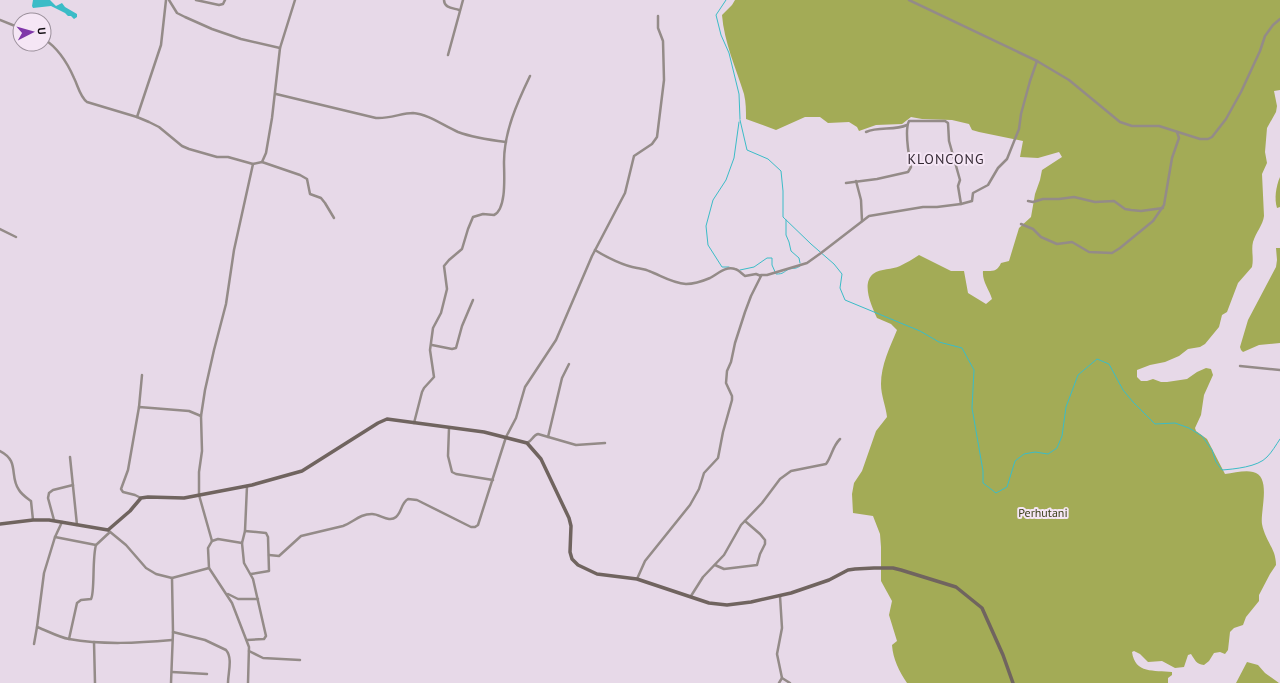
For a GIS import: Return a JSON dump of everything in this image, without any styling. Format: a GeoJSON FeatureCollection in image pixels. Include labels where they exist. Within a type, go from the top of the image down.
{"type":"FeatureCollection","features":[{"type":"Feature","properties":{"kind":"street"},"geometry":{"type":"LineString","coordinates":[[138,117],[161,45],[166,0]]}},
{"type":"Feature","properties":{"kind":"street"},"geometry":{"type":"LineString","coordinates":[[169,0],[176,13],[212,29],[241,39],[280,48]]}},
{"type":"Feature","properties":{"kind":"street"},"geometry":{"type":"LineString","coordinates":[[196,0],[219,5],[223,4],[225,0]]}},
{"type":"Feature","properties":{"kind":"street"},"geometry":{"type":"LineString","coordinates":[[262,162],[265,158],[269,141],[276,94],[280,48],[295,0]]}},
{"type":"Feature","properties":{"kind":"street"},"geometry":{"type":"LineString","coordinates":[[444,0],[447,7],[459,10]]}},
{"type":"Feature","properties":{"kind":"street"},"geometry":{"type":"LineString","coordinates":[[448,55],[459,10],[463,0]]}},
{"type":"Feature","properties":{"kind":"street"},"geometry":{"type":"LineString","coordinates":[[909,0],[1037,61],[1069,80],[1120,122],[1132,126],[1159,126],[1194,138],[1205,139],[1211,138],[1217,132],[1241,92],[1262,48],[1266,34],[1280,19]]}},
{"type":"Feature","properties":{"kind":"street"},"geometry":{"type":"LineString","coordinates":[[269,555],[279,556],[301,536],[349,524],[362,515],[375,514],[386,519],[395,518],[404,502],[408,499],[417,500],[471,526],[477,526],[480,522],[506,437],[516,418],[526,384],[556,340],[594,250],[625,193],[634,156],[654,141],[658,134],[664,80],[663,41],[658,28],[658,16]]}},
{"type":"Feature","properties":{"kind":"street"},"geometry":{"type":"LineString","coordinates":[[0,20],[12,25]]}},
{"type":"Feature","properties":{"kind":"street"},"geometry":{"type":"LineString","coordinates":[[52,45],[58,49],[84,100],[87,102],[138,117],[159,127],[184,147],[200,153],[217,157],[228,157],[253,164],[262,162],[300,174],[307,179],[310,194],[325,202],[334,218]]}},
{"type":"Feature","properties":{"kind":"street"},"geometry":{"type":"LineString","coordinates":[[594,250],[602,255],[679,283],[696,283],[712,277],[721,270],[731,269],[736,269],[745,276],[767,275],[807,263],[873,214],[923,207],[961,204],[972,201],[972,193],[988,185],[998,168],[1007,160],[1019,129],[1030,81],[1037,61]]}},
{"type":"Feature","properties":{"kind":"street"},"geometry":{"type":"LineString","coordinates":[[414,423],[422,392],[434,377],[430,352],[433,328],[440,316],[446,293],[447,286],[444,266],[462,249],[473,217],[483,214],[495,214],[499,208],[504,187],[506,142],[514,111],[530,76]]}},
{"type":"Feature","properties":{"kind":"street"},"geometry":{"type":"LineString","coordinates":[[276,94],[376,118],[412,113],[474,137],[506,142]]}},
{"type":"Feature","properties":{"kind":"street"},"geometry":{"type":"LineString","coordinates":[[846,183],[882,178],[910,170],[907,125],[910,120],[917,122],[943,121],[948,123],[949,141],[960,180],[958,186],[961,204]]}},
{"type":"Feature","properties":{"kind":"street"},"geometry":{"type":"LineString","coordinates":[[866,132],[876,128],[898,128],[907,125]]}},
{"type":"Feature","properties":{"kind":"street"},"geometry":{"type":"LineString","coordinates":[[1021,224],[1033,229],[1041,237],[1057,244],[1072,242],[1089,252],[1111,253],[1120,248],[1136,236],[1163,208],[1172,154],[1179,138],[1178,132]]}},
{"type":"Feature","properties":{"kind":"street"},"geometry":{"type":"LineString","coordinates":[[212,541],[199,494],[199,472],[202,451],[201,416],[212,356],[226,304],[234,250],[253,164]]}},
{"type":"Feature","properties":{"kind":"street"},"geometry":{"type":"LineString","coordinates":[[856,181],[861,200],[862,221]]}},
{"type":"Feature","properties":{"kind":"street"},"geometry":{"type":"LineString","coordinates":[[1028,202],[1035,202],[1044,199],[1074,197],[1096,202],[1114,201],[1125,209],[1131,210],[1141,211],[1163,208]]}},
{"type":"Feature","properties":{"kind":"street"},"geometry":{"type":"LineString","coordinates":[[0,229],[16,237]]}},
{"type":"Feature","properties":{"kind":"street"},"geometry":{"type":"LineString","coordinates":[[637,580],[645,561],[690,505],[704,473],[718,458],[723,432],[732,400],[726,383],[727,371],[745,312],[761,275]]}},
{"type":"Feature","properties":{"kind":"street"},"geometry":{"type":"LineString","coordinates":[[432,344],[452,349],[456,348],[462,326],[473,300]]}},
{"type":"Feature","properties":{"kind":"street"},"geometry":{"type":"LineString","coordinates":[[548,437],[562,378],[569,364]]}},
{"type":"Feature","properties":{"kind":"street"},"geometry":{"type":"LineString","coordinates":[[1240,366],[1280,370]]}},
{"type":"Feature","properties":{"kind":"street"},"geometry":{"type":"LineString","coordinates":[[142,375],[139,407],[128,470],[121,489],[123,492],[141,498],[180,498],[247,486],[307,469],[383,420],[392,419],[484,432],[527,443],[541,459],[569,518],[571,526],[571,556],[575,562],[597,574],[637,580],[709,603],[727,605],[786,595],[829,580],[848,570],[862,568],[897,569],[952,586],[982,608],[1005,659],[1013,683]]}},
{"type":"Feature","properties":{"kind":"street"},"geometry":{"type":"LineString","coordinates":[[139,407],[189,411],[201,416]]}},
{"type":"Feature","properties":{"kind":"street"},"geometry":{"type":"LineString","coordinates":[[449,428],[448,456],[452,472],[493,480]]}},
{"type":"Feature","properties":{"kind":"street"},"geometry":{"type":"LineString","coordinates":[[527,443],[531,441],[536,434],[576,446],[605,443]]}},
{"type":"Feature","properties":{"kind":"street"},"geometry":{"type":"LineString","coordinates":[[691,596],[704,577],[724,555],[732,538],[745,521],[762,503],[783,476],[791,471],[826,464],[830,458],[833,447],[840,438]]}},
{"type":"Feature","properties":{"kind":"street"},"geometry":{"type":"LineString","coordinates":[[0,450],[8,456],[11,461],[18,490],[31,501],[33,520]]}},
{"type":"Feature","properties":{"kind":"street"},"geometry":{"type":"LineString","coordinates":[[70,457],[77,525]]}},
{"type":"Feature","properties":{"kind":"street"},"geometry":{"type":"LineString","coordinates":[[54,521],[48,498],[49,493],[53,490],[73,485]]}},
{"type":"Feature","properties":{"kind":"street"},"geometry":{"type":"LineString","coordinates":[[246,640],[266,638],[258,598],[251,574],[244,563],[242,543],[245,530],[247,486]]}},
{"type":"Feature","properties":{"kind":"street"},"geometry":{"type":"LineString","coordinates":[[69,639],[77,603],[80,600],[91,599],[93,596],[94,558],[96,545],[141,498]]}},
{"type":"Feature","properties":{"kind":"street"},"geometry":{"type":"LineString","coordinates":[[0,524],[33,520],[54,521],[109,531],[126,545],[146,568],[156,574],[172,578],[209,568]]}},
{"type":"Feature","properties":{"kind":"street"},"geometry":{"type":"LineString","coordinates":[[715,565],[724,570],[757,565],[765,544],[764,540],[760,534],[745,521]]}},
{"type":"Feature","properties":{"kind":"street"},"geometry":{"type":"LineString","coordinates":[[34,644],[44,573],[62,522]]}},
{"type":"Feature","properties":{"kind":"street"},"geometry":{"type":"LineString","coordinates":[[245,530],[264,532],[267,534],[269,571],[251,574]]}},
{"type":"Feature","properties":{"kind":"street"},"geometry":{"type":"LineString","coordinates":[[56,537],[96,545]]}},
{"type":"Feature","properties":{"kind":"street"},"geometry":{"type":"LineString","coordinates":[[242,543],[218,539],[212,541],[208,548],[209,568],[232,603],[246,640],[249,651],[248,683]]}},
{"type":"Feature","properties":{"kind":"street"},"geometry":{"type":"LineString","coordinates":[[171,683],[173,632],[172,578]]}},
{"type":"Feature","properties":{"kind":"street"},"geometry":{"type":"LineString","coordinates":[[226,593],[238,598],[258,598]]}},
{"type":"Feature","properties":{"kind":"street"},"geometry":{"type":"LineString","coordinates":[[779,683],[782,678],[777,654],[782,628],[780,596]]}},
{"type":"Feature","properties":{"kind":"street"},"geometry":{"type":"LineString","coordinates":[[37,627],[69,639],[94,642],[120,643],[172,640]]}},
{"type":"Feature","properties":{"kind":"street"},"geometry":{"type":"LineString","coordinates":[[173,632],[205,640],[226,650],[230,659],[228,683]]}},
{"type":"Feature","properties":{"kind":"street"},"geometry":{"type":"LineString","coordinates":[[94,642],[95,683]]}},
{"type":"Feature","properties":{"kind":"street"},"geometry":{"type":"LineString","coordinates":[[249,651],[263,658],[300,660]]}},
{"type":"Feature","properties":{"kind":"street"},"geometry":{"type":"LineString","coordinates":[[172,672],[207,674]]}},
{"type":"Feature","properties":{"kind":"street"},"geometry":{"type":"LineString","coordinates":[[782,678],[790,683]]}},
{"type":"Feature","properties":{"kind":"green space","name":"Perhutani"},"geometry":{"type":"Polygon","coordinates":[[[735,0],[1280,0],[1280,90],[1274,91],[1277,106],[1276,112],[1267,128],[1265,152],[1267,163],[1262,174],[1264,216],[1253,242],[1252,267],[1238,283],[1227,312],[1222,315],[1219,327],[1205,344],[1200,347],[1188,349],[1179,356],[1165,362],[1150,365],[1137,370],[1137,377],[1141,381],[1153,379],[1161,382],[1167,382],[1187,379],[1206,368],[1211,369],[1213,375],[1204,395],[1201,415],[1195,428],[1196,431],[1207,439],[1225,474],[1250,471],[1259,475],[1262,480],[1264,495],[1262,524],[1274,553],[1276,565],[1259,595],[1259,601],[1246,617],[1243,625],[1234,628],[1230,632],[1228,650],[1225,654],[1220,652],[1214,653],[1209,661],[1204,665],[1197,663],[1191,654],[1188,655],[1184,667],[1175,668],[1162,661],[1148,662],[1140,654],[1134,651],[1132,652],[1137,664],[1146,670],[1172,672],[1172,675],[1168,678],[1168,683],[907,683],[897,665],[892,645],[897,641],[889,615],[892,601],[881,581],[880,534],[873,516],[853,513],[852,494],[854,483],[862,471],[876,431],[887,417],[882,393],[881,377],[886,356],[897,330],[891,324],[877,318],[869,296],[868,284],[870,278],[876,272],[900,266],[919,255],[951,271],[964,271],[968,293],[986,304],[992,299],[985,282],[983,271],[994,270],[998,268],[1001,263],[1009,261],[1019,228],[1031,217],[1035,194],[1042,170],[1062,157],[1059,152],[1038,158],[1020,157],[1023,141],[972,130],[969,124],[952,120],[911,117],[902,124],[876,125],[859,131],[857,127],[849,122],[828,123],[820,117],[805,117],[776,130],[746,119],[746,103],[744,94],[725,35],[722,15],[735,0]]]}},
{"type":"Feature","properties":{"kind":"green space"},"geometry":{"type":"Polygon","coordinates":[[[1280,177],[1280,207],[1277,208],[1276,192],[1280,177]]]}},
{"type":"Feature","properties":{"kind":"green space"},"geometry":{"type":"Polygon","coordinates":[[[1276,248],[1280,248],[1280,343],[1259,345],[1243,352],[1240,347],[1248,320],[1276,267],[1276,248]]]}},
{"type":"Feature","properties":{"kind":"green space"},"geometry":{"type":"Polygon","coordinates":[[[1247,662],[1258,665],[1265,673],[1279,683],[1236,683],[1247,662]]]}},
{"type":"Feature","properties":{"kind":"water"},"geometry":{"type":"Polygon","coordinates":[[[33,0],[50,0],[56,6],[62,3],[65,7],[77,14],[77,17],[74,19],[51,6],[33,8],[33,0]]]}},
{"type":"Feature","properties":{"kind":"waterway"},"geometry":{"type":"LineString","coordinates":[[726,0],[716,15],[721,35],[729,53],[739,94],[740,119]]}},
{"type":"Feature","properties":{"kind":"waterway"},"geometry":{"type":"LineString","coordinates":[[740,120],[747,150],[768,159],[781,171],[783,217],[834,264],[842,274],[840,288],[845,300],[920,331],[939,342],[962,348],[974,370],[972,408],[983,471],[983,483],[996,493],[1007,487],[1015,461],[1024,454],[1035,452],[1048,454],[1057,448],[1062,436],[1066,407],[1078,375],[1097,359],[1109,364],[1123,390],[1155,424],[1175,423],[1189,428],[1202,436],[1212,450],[1216,462],[1222,470],[1246,467],[1258,463],[1271,453],[1280,439]]}},
{"type":"Feature","properties":{"kind":"waterway"},"geometry":{"type":"LineString","coordinates":[[729,267],[722,267],[708,245],[706,226],[713,200],[726,180],[734,158],[739,122]]}},
{"type":"Feature","properties":{"kind":"waterway"},"geometry":{"type":"LineString","coordinates":[[786,220],[786,235],[791,251],[799,258],[800,263]]}},
{"type":"Feature","properties":{"kind":"waterway"},"geometry":{"type":"LineString","coordinates":[[740,270],[754,267],[767,258],[772,258],[772,265],[776,274],[800,266]]}},
{"type":"Feature","properties":{"kind":"district","name":"KLONCONG"},"geometry":{"type":"Point","coordinates":[946,159]}}]}
